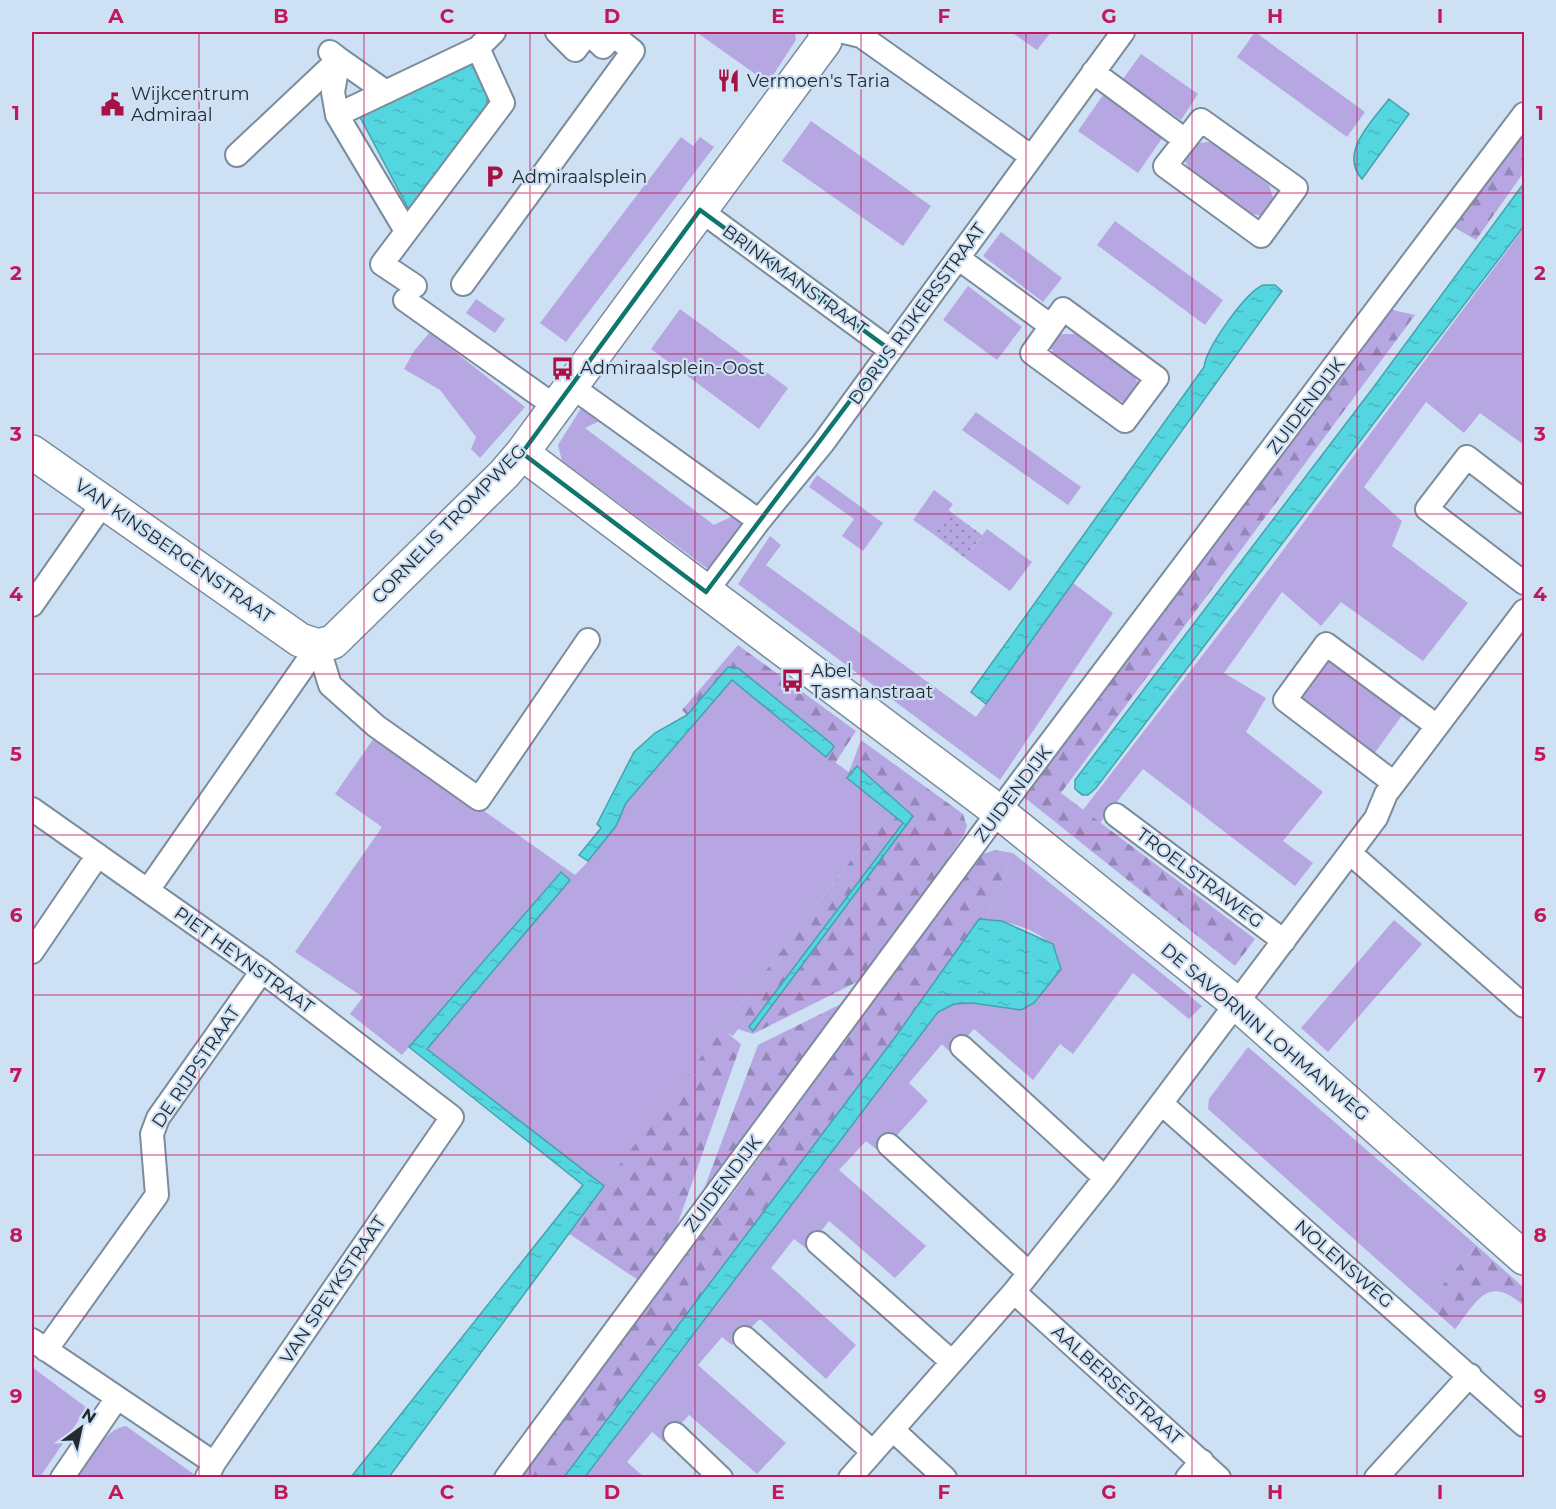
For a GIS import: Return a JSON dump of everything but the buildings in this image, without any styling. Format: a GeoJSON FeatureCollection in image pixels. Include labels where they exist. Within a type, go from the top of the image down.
{"type":"FeatureCollection","features":[{"type":"Feature","properties":{"kind":"street"},"geometry":{"type":"LineString","coordinates":[[337,115],[478,48],[494,32]]}},
{"type":"Feature","properties":{"kind":"street"},"geometry":{"type":"LineString","coordinates":[[463,284],[633,51],[613,35],[603,47],[588,33],[575,50],[557,32]]}},
{"type":"Feature","properties":{"kind":"street","name":"CORNELIS TROMPWEG"},"geometry":{"type":"LineString","coordinates":[[148,891],[318,646],[333,642],[504,474],[522,453],[825,41],[825,32]]}},
{"type":"Feature","properties":{"kind":"street"},"geometry":{"type":"LineString","coordinates":[[844,32],[861,36],[1032,157]]}},
{"type":"Feature","properties":{"kind":"street","name":"DORUS RIJKERSSTRAAT"},"geometry":{"type":"LineString","coordinates":[[706,592],[759,521],[812,458],[1123,32]]}},
{"type":"Feature","properties":{"kind":"street"},"geometry":{"type":"LineString","coordinates":[[478,48],[503,103],[382,264],[410,293],[564,396],[759,521]]}},
{"type":"Feature","properties":{"kind":"street"},"geometry":{"type":"LineString","coordinates":[[334,56],[386,92]]}},
{"type":"Feature","properties":{"kind":"street"},"geometry":{"type":"LineString","coordinates":[[334,56],[333,92],[337,115],[406,231]]}},
{"type":"Feature","properties":{"kind":"street"},"geometry":{"type":"LineString","coordinates":[[237,155],[334,56]]}},
{"type":"Feature","properties":{"kind":"street"},"geometry":{"type":"LineString","coordinates":[[1093,72],[1185,140]]}},
{"type":"Feature","properties":{"kind":"street","name":"ZUIDENDIJK"},"geometry":{"type":"LineString","coordinates":[[506,1478],[999,812],[1524,114]]}},
{"type":"Feature","properties":{"kind":"street"},"geometry":{"type":"LineString","coordinates":[[1201,120],[1296,188],[1261,236],[1165,166],[1185,140],[1201,120]]}},
{"type":"Feature","properties":{"kind":"street","name":"BRINKMANSTRAAT"},"geometry":{"type":"LineString","coordinates":[[700,210],[890,349]]}},
{"type":"Feature","properties":{"kind":"street"},"geometry":{"type":"LineString","coordinates":[[958,258],[1051,326]]}},
{"type":"Feature","properties":{"kind":"street"},"geometry":{"type":"LineString","coordinates":[[1063,309],[1157,378],[1125,421],[1032,353],[1051,326],[1063,309]]}},
{"type":"Feature","properties":{"kind":"street","name":"VAN KINSBERGENSTRAAT"},"geometry":{"type":"LineString","coordinates":[[32,452],[300,640],[318,646]]}},
{"type":"Feature","properties":{"kind":"street"},"geometry":{"type":"LineString","coordinates":[[522,453],[999,812]]}},
{"type":"Feature","properties":{"kind":"street"},"geometry":{"type":"LineString","coordinates":[[1524,501],[1467,457],[1427,509],[1524,583]]}},
{"type":"Feature","properties":{"kind":"street"},"geometry":{"type":"LineString","coordinates":[[32,605],[104,502]]}},
{"type":"Feature","properties":{"kind":"street"},"geometry":{"type":"LineString","coordinates":[[850,1478],[1014,1292],[1105,1178],[1376,818],[1386,794],[1524,611]]}},
{"type":"Feature","properties":{"kind":"street"},"geometry":{"type":"LineString","coordinates":[[318,646],[330,685],[376,726],[479,799],[588,640]]}},
{"type":"Feature","properties":{"kind":"street"},"geometry":{"type":"LineString","coordinates":[[1394,783],[1285,700],[1326,644],[1437,726]]}},
{"type":"Feature","properties":{"kind":"street","name":"PIET HEYNSTRAAT"},"geometry":{"type":"LineString","coordinates":[[32,809],[262,971],[452,1117]]}},
{"type":"Feature","properties":{"kind":"street","name":"DE SAVORNIN LOHMANWEG"},"geometry":{"type":"LineString","coordinates":[[999,812],[1236,1003],[1524,1258]]}},
{"type":"Feature","properties":{"kind":"street","name":"TROELSTRAWEG"},"geometry":{"type":"LineString","coordinates":[[1116,815],[1284,941]]}},
{"type":"Feature","properties":{"kind":"street"},"geometry":{"type":"LineString","coordinates":[[1350,853],[1524,1006]]}},
{"type":"Feature","properties":{"kind":"street"},"geometry":{"type":"LineString","coordinates":[[32,952],[98,855]]}},
{"type":"Feature","properties":{"kind":"street","name":"DE RIJPSTRAAT"},"geometry":{"type":"LineString","coordinates":[[39,1345],[157,1195],[152,1134],[158,1118],[262,971]]}},
{"type":"Feature","properties":{"kind":"street"},"geometry":{"type":"LineString","coordinates":[[962,1047],[1105,1178]]}},
{"type":"Feature","properties":{"kind":"street","name":"NOLENSWEG"},"geometry":{"type":"LineString","coordinates":[[1162,1104],[1524,1425]]}},
{"type":"Feature","properties":{"kind":"street","name":"VAN SPEYKSTRAAT"},"geometry":{"type":"LineString","coordinates":[[210,1470],[452,1117]]}},
{"type":"Feature","properties":{"kind":"street"},"geometry":{"type":"LineString","coordinates":[[889,1145],[1028,1272]]}},
{"type":"Feature","properties":{"kind":"street"},"geometry":{"type":"LineString","coordinates":[[818,1243],[952,1362]]}},
{"type":"Feature","properties":{"kind":"street","name":"AALBERSESTRAAT"},"geometry":{"type":"LineString","coordinates":[[1014,1292],[1194,1469],[1219,1478]]}},
{"type":"Feature","properties":{"kind":"street"},"geometry":{"type":"LineString","coordinates":[[745,1338],[873,1452]]}},
{"type":"Feature","properties":{"kind":"street"},"geometry":{"type":"LineString","coordinates":[[39,1345],[117,1398],[210,1470]]}},
{"type":"Feature","properties":{"kind":"street"},"geometry":{"type":"LineString","coordinates":[[1376,1478],[1470,1375]]}},
{"type":"Feature","properties":{"kind":"street"},"geometry":{"type":"LineString","coordinates":[[62,1478],[117,1398]]}},
{"type":"Feature","properties":{"kind":"street"},"geometry":{"type":"LineString","coordinates":[[893,1430],[945,1478]]}},
{"type":"Feature","properties":{"kind":"street"},"geometry":{"type":"LineString","coordinates":[[675,1434],[721,1478]]}},
{"type":"Feature","properties":{"kind":"highlighted area"},"geometry":{"type":"Polygon","coordinates":[[[700,210],[889,349],[706,592],[522,453],[700,210]]]}},
{"type":"Feature","properties":{"kind":"green space"},"geometry":{"type":"Polygon","coordinates":[[[701,32],[795,32],[796,40],[768,83],[699,34],[701,32]]]}},
{"type":"Feature","properties":{"kind":"green space"},"geometry":{"type":"Polygon","coordinates":[[[1011,32],[1051,32],[1037,50],[1011,32]]]}},
{"type":"Feature","properties":{"kind":"green space"},"geometry":{"type":"Polygon","coordinates":[[[1255,32],[1365,112],[1347,137],[1237,57],[1255,32]]]}},
{"type":"Feature","properties":{"kind":"green space"},"geometry":{"type":"Polygon","coordinates":[[[1141,54],[1198,94],[1181,120],[1123,79],[1141,54]]]}},
{"type":"Feature","properties":{"kind":"green space"},"geometry":{"type":"Polygon","coordinates":[[[1103,95],[1163,137],[1138,173],[1078,131],[1103,95]]]}},
{"type":"Feature","properties":{"kind":"green space"},"geometry":{"type":"Polygon","coordinates":[[[811,121],[931,206],[903,246],[782,161],[811,121]]]}},
{"type":"Feature","properties":{"kind":"green space"},"geometry":{"type":"Polygon","coordinates":[[[1524,129],[1524,172],[1476,240],[1452,226],[1524,129]]]}},
{"type":"Feature","properties":{"kind":"green space"},"geometry":{"type":"Polygon","coordinates":[[[681,137],[693,146],[700,137],[714,147],[566,342],[540,323],[681,137]]]}},
{"type":"Feature","properties":{"kind":"green space"},"geometry":{"type":"Polygon","coordinates":[[[1211,142],[1269,185],[1274,201],[1263,216],[1246,213],[1190,172],[1184,158],[1195,143],[1211,142]]]}},
{"type":"Feature","properties":{"kind":"green space"},"geometry":{"type":"Polygon","coordinates":[[[1115,221],[1223,300],[1205,325],[1097,245],[1115,221]]]}},
{"type":"Feature","properties":{"kind":"green space"},"geometry":{"type":"Polygon","coordinates":[[[1524,228],[1524,445],[1480,413],[1464,433],[1426,402],[1364,487],[1402,521],[1392,546],[1468,603],[1423,661],[1341,602],[1321,626],[1282,592],[1224,673],[1266,698],[1246,732],[1323,792],[1283,841],[1313,863],[1295,886],[1143,769],[1100,823],[1083,810],[1269,569],[1524,228]]]}},
{"type":"Feature","properties":{"kind":"green space"},"geometry":{"type":"Polygon","coordinates":[[[1001,232],[1062,278],[1043,302],[983,256],[1001,232]]]}},
{"type":"Feature","properties":{"kind":"green space"},"geometry":{"type":"Polygon","coordinates":[[[968,286],[1022,327],[997,360],[943,320],[968,286]]]}},
{"type":"Feature","properties":{"kind":"green space"},"geometry":{"type":"Polygon","coordinates":[[[476,299],[505,319],[495,333],[466,313],[476,299]]]}},
{"type":"Feature","properties":{"kind":"green space"},"geometry":{"type":"Polygon","coordinates":[[[680,309],[788,388],[759,429],[651,349],[680,309]]]}},
{"type":"Feature","properties":{"kind":"green space"},"geometry":{"type":"Polygon","coordinates":[[[1388,309],[1415,315],[1061,793],[1255,939],[1235,966],[1024,797],[1388,309]]]}},
{"type":"Feature","properties":{"kind":"green space"},"geometry":{"type":"Polygon","coordinates":[[[430,332],[525,407],[480,458],[471,449],[476,437],[440,390],[404,369],[414,351],[430,332]]]}},
{"type":"Feature","properties":{"kind":"green space"},"geometry":{"type":"Polygon","coordinates":[[[1061,334],[1075,334],[1134,376],[1141,388],[1130,404],[1098,390],[1065,365],[1051,348],[1061,334]]]}},
{"type":"Feature","properties":{"kind":"green space"},"geometry":{"type":"Polygon","coordinates":[[[585,402],[608,417],[585,428],[714,525],[737,514],[747,520],[708,569],[562,461],[558,445],[585,402]]]}},
{"type":"Feature","properties":{"kind":"green space"},"geometry":{"type":"Polygon","coordinates":[[[976,412],[1081,487],[1068,505],[962,430],[976,412]]]}},
{"type":"Feature","properties":{"kind":"green space"},"geometry":{"type":"Polygon","coordinates":[[[817,475],[883,523],[863,551],[842,536],[854,519],[809,487],[817,475]]]}},
{"type":"Feature","properties":{"kind":"green space"},"geometry":{"type":"Polygon","coordinates":[[[934,490],[953,504],[932,533],[913,520],[934,490]]]}},
{"type":"Feature","properties":{"kind":"green space"},"geometry":{"type":"Polygon","coordinates":[[[948,510],[982,535],[965,558],[932,533],[948,510]]]}},
{"type":"Feature","properties":{"kind":"green space"},"geometry":{"type":"Polygon","coordinates":[[[987,529],[1032,562],[1010,591],[965,558],[987,529]]]}},
{"type":"Feature","properties":{"kind":"green space"},"geometry":{"type":"Polygon","coordinates":[[[770,536],[781,545],[766,565],[976,717],[1073,583],[1113,613],[1000,780],[738,584],[770,536]]]}},
{"type":"Feature","properties":{"kind":"green space"},"geometry":{"type":"Polygon","coordinates":[[[738,645],[856,731],[834,765],[826,757],[833,747],[727,667],[687,715],[682,710],[738,645]]]}},
{"type":"Feature","properties":{"kind":"green space"},"geometry":{"type":"Polygon","coordinates":[[[1329,658],[1403,714],[1374,754],[1299,695],[1329,658]]]}},
{"type":"Feature","properties":{"kind":"green space"},"geometry":{"type":"Polygon","coordinates":[[[732,680],[807,742],[850,773],[847,778],[889,811],[731,1016],[753,1034],[738,1029],[733,1036],[722,1030],[604,1186],[427,1049],[570,880],[560,872],[402,1055],[350,1014],[363,997],[295,952],[382,827],[335,794],[376,735],[575,875],[604,842],[626,803],[732,680]]]}},
{"type":"Feature","properties":{"kind":"green space"},"geometry":{"type":"Polygon","coordinates":[[[861,740],[963,814],[967,826],[964,835],[865,978],[753,1034],[731,1016],[889,811],[903,823],[750,1027],[913,816],[857,766],[848,775],[861,740]]]}},
{"type":"Feature","properties":{"kind":"green space"},"geometry":{"type":"Polygon","coordinates":[[[995,850],[1013,853],[987,919],[979,919],[896,1036],[564,1477],[519,1478],[735,1191],[980,855],[995,850]]]}},
{"type":"Feature","properties":{"kind":"green space"},"geometry":{"type":"Polygon","coordinates":[[[1013,853],[1202,1006],[1189,1019],[1133,973],[1073,1054],[1060,1044],[1033,1080],[974,1029],[952,1054],[942,1044],[909,1083],[928,1101],[881,1153],[866,1141],[839,1170],[926,1246],[895,1278],[829,1221],[807,1249],[794,1239],[771,1268],[856,1345],[826,1379],[760,1319],[732,1345],[722,1337],[698,1365],[786,1443],[757,1474],[689,1415],[664,1442],[652,1432],[627,1462],[644,1477],[585,1478],[938,1012],[954,1004],[972,1003],[1021,1010],[1034,1003],[1057,952],[1052,945],[1036,933],[1006,922],[987,919],[1013,853]]]}},
{"type":"Feature","properties":{"kind":"green space"},"geometry":{"type":"Polygon","coordinates":[[[1394,920],[1422,944],[1328,1052],[1301,1028],[1394,920]]]}},
{"type":"Feature","properties":{"kind":"green space"},"geometry":{"type":"Polygon","coordinates":[[[845,1002],[695,1213],[758,1045],[845,1002]]]}},
{"type":"Feature","properties":{"kind":"green space"},"geometry":{"type":"Polygon","coordinates":[[[722,1029],[741,1044],[674,1234],[641,1282],[568,1233],[722,1029]]]}},
{"type":"Feature","properties":{"kind":"green space"},"geometry":{"type":"Polygon","coordinates":[[[1248,1047],[1476,1245],[1427,1304],[1208,1109],[1209,1099],[1248,1047]]]}},
{"type":"Feature","properties":{"kind":"green space"},"geometry":{"type":"Polygon","coordinates":[[[1476,1245],[1524,1288],[1524,1306],[1501,1292],[1492,1292],[1477,1301],[1455,1329],[1427,1304],[1476,1245]]]}},
{"type":"Feature","properties":{"kind":"green space"},"geometry":{"type":"Polygon","coordinates":[[[32,1367],[87,1408],[40,1477],[32,1477],[32,1367]]]}},
{"type":"Feature","properties":{"kind":"green space"},"geometry":{"type":"Polygon","coordinates":[[[126,1426],[195,1475],[194,1477],[78,1477],[104,1439],[118,1428],[126,1426]]]}},
{"type":"Feature","properties":{"kind":"water"},"geometry":{"type":"Polygon","coordinates":[[[475,60],[487,89],[487,106],[435,186],[408,208],[359,115],[475,60]]]}},
{"type":"Feature","properties":{"kind":"water"},"geometry":{"type":"Polygon","coordinates":[[[1389,99],[1409,114],[1362,179],[1356,169],[1354,158],[1356,148],[1360,137],[1389,99]]]}},
{"type":"Feature","properties":{"kind":"water"},"geometry":{"type":"Polygon","coordinates":[[[1524,183],[1524,226],[1096,788],[1088,795],[1082,795],[1075,789],[1075,780],[1373,388],[1524,183]]]}},
{"type":"Feature","properties":{"kind":"water"},"geometry":{"type":"Polygon","coordinates":[[[1263,285],[1275,285],[1282,291],[986,704],[971,692],[1204,367],[1212,347],[1237,309],[1263,285]]]}},
{"type":"Feature","properties":{"kind":"water"},"geometry":{"type":"Polygon","coordinates":[[[728,667],[738,668],[834,747],[826,757],[732,680],[626,803],[616,826],[588,861],[579,855],[601,828],[597,824],[634,752],[655,733],[687,715],[728,667]]]}},
{"type":"Feature","properties":{"kind":"water"},"geometry":{"type":"Polygon","coordinates":[[[857,766],[913,816],[753,1031],[749,1027],[903,823],[847,778],[857,766]]]}},
{"type":"Feature","properties":{"kind":"water"},"geometry":{"type":"Polygon","coordinates":[[[561,872],[570,880],[427,1049],[604,1186],[389,1477],[351,1477],[583,1185],[409,1047],[561,872]]]}},
{"type":"Feature","properties":{"kind":"water"},"geometry":{"type":"Polygon","coordinates":[[[979,919],[1002,921],[1053,944],[1061,969],[1034,1003],[1021,1010],[972,1003],[954,1004],[938,1012],[585,1477],[564,1477],[896,1036],[979,919]]]}},
{"type":"Feature","properties":{"kind":"place","name":"Vermoen's Taria"},"geometry":{"type":"Point","coordinates":[729,81]}},
{"type":"Feature","properties":{"kind":"place","name":"Wijkcentrum Admiraal"},"geometry":{"type":"Point","coordinates":[113,104]}},
{"type":"Feature","properties":{"kind":"place","name":"Admiraalsplein"},"geometry":{"type":"Point","coordinates":[494,177]}},
{"type":"Feature","properties":{"kind":"place","name":"Admiraalsplein-Oost"},"geometry":{"type":"Point","coordinates":[562,368]}},
{"type":"Feature","properties":{"kind":"place","name":"Abel Tasmanstraat"},"geometry":{"type":"Point","coordinates":[793,681]}}]}
